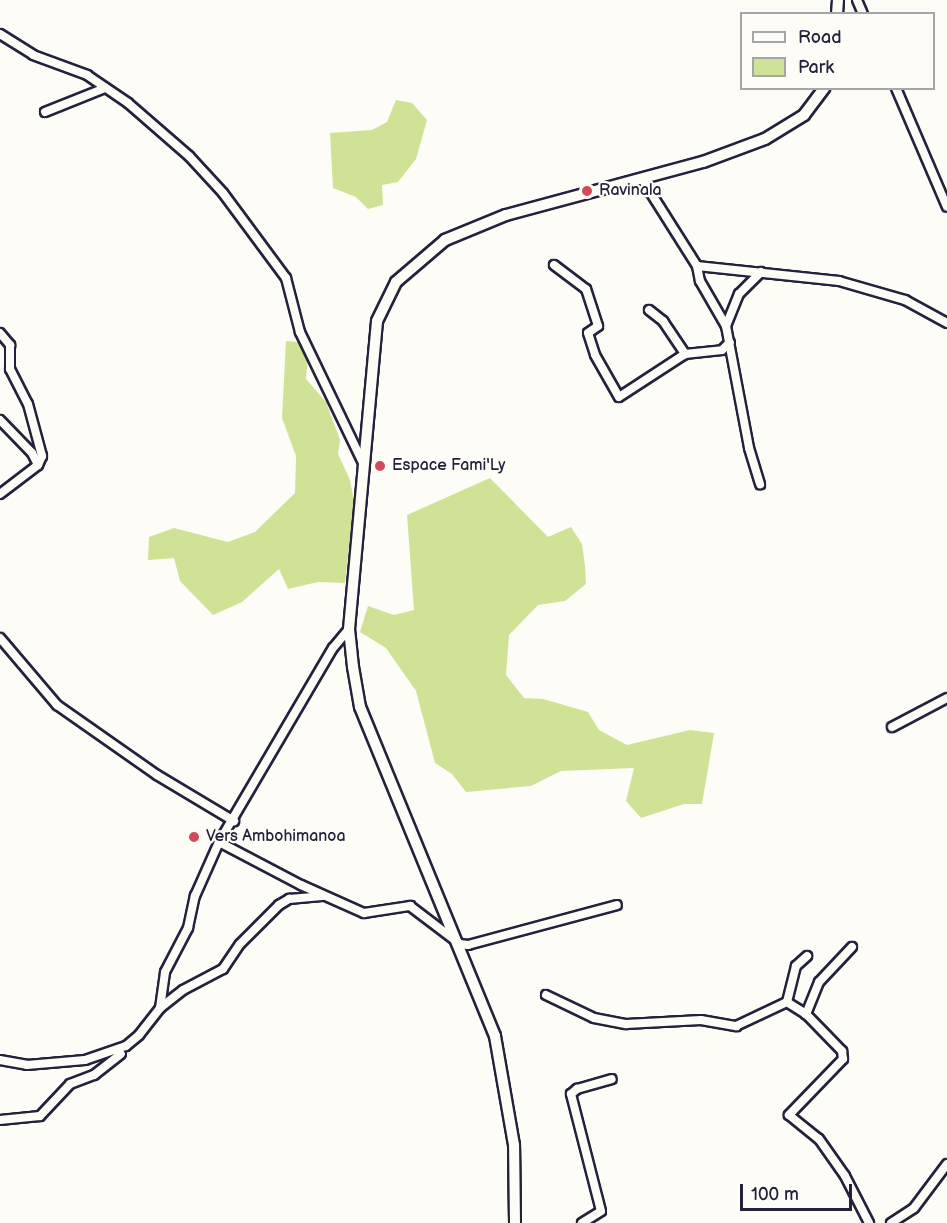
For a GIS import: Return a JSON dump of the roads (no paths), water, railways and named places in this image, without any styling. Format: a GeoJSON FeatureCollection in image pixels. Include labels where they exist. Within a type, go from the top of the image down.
{"type":"FeatureCollection","features":[{"type":"Feature","properties":{"kind":"main road"},"geometry":{"type":"LineString","coordinates":[[515,1223],[514,1145],[495,1036],[460,944],[360,708],[349,629],[366,470],[375,331],[386,298],[402,274],[446,240],[488,221],[642,179],[765,139],[804,114],[822,90]]}},
{"type":"Feature","properties":{"kind":"street"},"geometry":{"type":"LineString","coordinates":[[0,34],[33,56],[87,75],[150,119],[189,156],[271,254],[291,290],[300,332],[366,470]]}},
{"type":"Feature","properties":{"kind":"street"},"geometry":{"type":"LineString","coordinates":[[45,112],[105,88]]}},
{"type":"Feature","properties":{"kind":"street"},"geometry":{"type":"LineString","coordinates":[[898,90],[947,207]]}},
{"type":"Feature","properties":{"kind":"street"},"geometry":{"type":"LineString","coordinates":[[642,179],[697,267],[700,281],[726,326],[749,448],[760,484]]}},
{"type":"Feature","properties":{"kind":"street"},"geometry":{"type":"LineString","coordinates":[[554,266],[586,289],[598,326],[588,333],[595,355],[620,397],[685,354],[722,350],[730,342]]}},
{"type":"Feature","properties":{"kind":"street"},"geometry":{"type":"LineString","coordinates":[[697,267],[839,281],[905,300],[947,323]]}},
{"type":"Feature","properties":{"kind":"street"},"geometry":{"type":"LineString","coordinates":[[726,326],[739,294],[761,272]]}},
{"type":"Feature","properties":{"kind":"street"},"geometry":{"type":"LineString","coordinates":[[650,310],[663,321],[685,354]]}},
{"type":"Feature","properties":{"kind":"street"},"geometry":{"type":"LineString","coordinates":[[0,333],[10,345],[10,369],[28,404],[42,456],[38,465],[0,494]]}},
{"type":"Feature","properties":{"kind":"street"},"geometry":{"type":"LineString","coordinates":[[0,420],[32,453],[38,465]]}},
{"type":"Feature","properties":{"kind":"street"},"geometry":{"type":"LineString","coordinates":[[160,1008],[165,972],[188,928],[195,896],[219,842],[234,821],[333,648],[349,629]]}},
{"type":"Feature","properties":{"kind":"street"},"geometry":{"type":"LineString","coordinates":[[1,641],[57,705],[157,775],[234,821]]}},
{"type":"Feature","properties":{"kind":"street"},"geometry":{"type":"LineString","coordinates":[[892,727],[947,698]]}},
{"type":"Feature","properties":{"kind":"street"},"geometry":{"type":"LineString","coordinates":[[219,842],[327,897],[364,913],[410,906],[460,944],[468,945],[616,905]]}},
{"type":"Feature","properties":{"kind":"street"},"geometry":{"type":"LineString","coordinates":[[0,1060],[39,1065],[100,1056],[126,1046],[160,1008],[183,990],[223,969],[240,944],[279,905],[307,896],[327,897]]}},
{"type":"Feature","properties":{"kind":"street"},"geometry":{"type":"LineString","coordinates":[[806,1014],[819,982],[852,948]]}},
{"type":"Feature","properties":{"kind":"street"},"geometry":{"type":"LineString","coordinates":[[787,1002],[796,966],[807,956]]}},
{"type":"Feature","properties":{"kind":"street"},"geometry":{"type":"LineString","coordinates":[[546,995],[594,1018],[626,1024],[701,1020],[736,1026],[787,1002]]}},
{"type":"Feature","properties":{"kind":"street"},"geometry":{"type":"LineString","coordinates":[[787,1002],[806,1014],[842,1051],[843,1059],[789,1115],[819,1139],[845,1176],[868,1223]]}},
{"type":"Feature","properties":{"kind":"street"},"geometry":{"type":"LineString","coordinates":[[0,1120],[40,1116],[70,1084],[94,1075],[121,1054]]}},
{"type":"Feature","properties":{"kind":"street"},"geometry":{"type":"LineString","coordinates":[[582,1223],[601,1211],[572,1094],[577,1089],[612,1079]]}},
{"type":"Feature","properties":{"kind":"street"},"geometry":{"type":"LineString","coordinates":[[891,1223],[914,1208],[947,1164]]}},
{"type":"Feature","properties":{"kind":"place","name":"Ravinala"},"geometry":{"type":"Point","coordinates":[587,191]}},
{"type":"Feature","properties":{"kind":"place","name":"Espace Fami'Ly"},"geometry":{"type":"Point","coordinates":[380,466]}},
{"type":"Feature","properties":{"kind":"place","name":"Vers Ambohimanoa"},"geometry":{"type":"Point","coordinates":[194,837]}}]}
